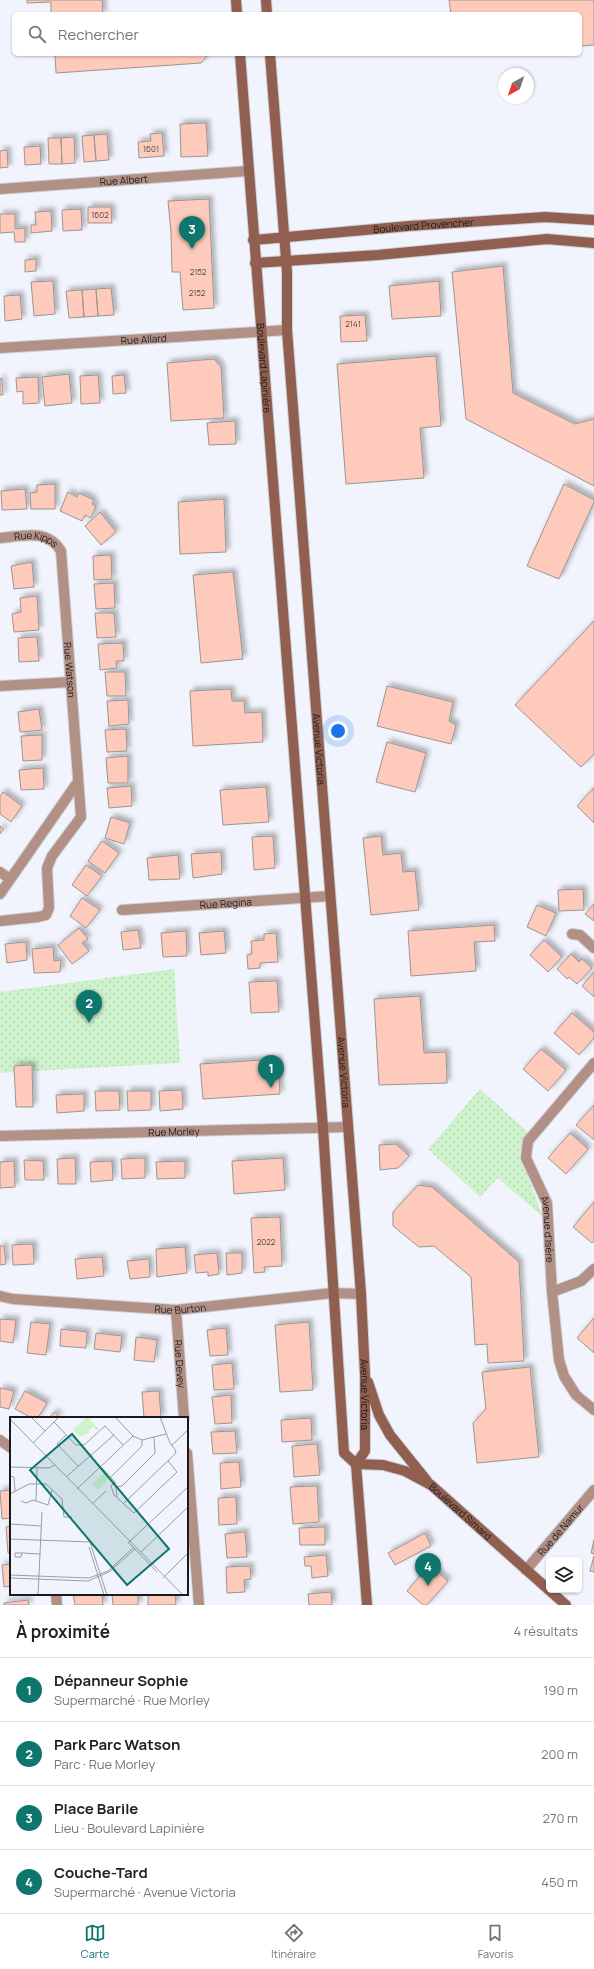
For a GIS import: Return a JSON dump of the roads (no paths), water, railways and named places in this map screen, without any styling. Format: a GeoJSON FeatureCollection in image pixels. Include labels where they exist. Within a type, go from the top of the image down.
{"type":"FeatureCollection","features":[{"type":"Feature","properties":{"kind":"main road"},"geometry":{"type":"LineString","coordinates":[[236,0],[237,12]]}},
{"type":"Feature","properties":{"kind":"main road"},"geometry":{"type":"LineString","coordinates":[[266,0],[267,12]]}},
{"type":"Feature","properties":{"kind":"main road","name":"Boulevard Lapinière"},"geometry":{"type":"LineString","coordinates":[[240,56],[304,898]]}},
{"type":"Feature","properties":{"kind":"main road"},"geometry":{"type":"LineString","coordinates":[[270,56],[286,261],[287,330]]}},
{"type":"Feature","properties":{"kind":"main road","name":"Boulevard Provencher"},"geometry":{"type":"LineString","coordinates":[[253,240],[409,226],[545,217],[594,220]]}},
{"type":"Feature","properties":{"kind":"main road"},"geometry":{"type":"LineString","coordinates":[[255,263],[547,239],[594,243]]}},
{"type":"Feature","properties":{"kind":"main road","name":"Avenue Victoria"},"geometry":{"type":"LineString","coordinates":[[287,330],[361,1294],[365,1375],[365,1451],[356,1464]]}},
{"type":"Feature","properties":{"kind":"main road"},"geometry":{"type":"LineString","coordinates":[[304,898],[323,1128],[344,1453],[356,1464],[367,1605]]}},
{"type":"Feature","properties":{"kind":"main road"},"geometry":{"type":"LineString","coordinates":[[365,1375],[379,1414],[390,1435],[431,1485]]}},
{"type":"Feature","properties":{"kind":"main road","name":"Boulevard Simard"},"geometry":{"type":"LineString","coordinates":[[356,1464],[384,1465],[405,1471],[431,1485],[546,1587]]}},
{"type":"Feature","properties":{"kind":"main road","name":"Boulevard Simard"},"geometry":{"type":"LineString","coordinates":[[552,1593],[566,1605]]}},
{"type":"Feature","properties":{"kind":"street","name":"Rue Albert"},"geometry":{"type":"LineString","coordinates":[[0,189],[248,171]]}},
{"type":"Feature","properties":{"kind":"street","name":"Rue Allard"},"geometry":{"type":"LineString","coordinates":[[0,348],[287,330]]}},
{"type":"Feature","properties":{"kind":"street","name":"Rue Kipps"},"geometry":{"type":"LineString","coordinates":[[0,538],[34,536],[47,537],[56,543],[61,551],[61,557]]}},
{"type":"Feature","properties":{"kind":"street","name":"Rue Watson"},"geometry":{"type":"LineString","coordinates":[[0,921],[46,915],[49,908],[47,868],[52,856],[81,817],[77,783],[61,557]]}},
{"type":"Feature","properties":{"kind":"street"},"geometry":{"type":"LineString","coordinates":[[0,686],[70,682]]}},
{"type":"Feature","properties":{"kind":"street"},"geometry":{"type":"LineString","coordinates":[[0,894],[77,783]]}},
{"type":"Feature","properties":{"kind":"street"},"geometry":{"type":"LineString","coordinates":[[0,872],[10,879]]}},
{"type":"Feature","properties":{"kind":"street","name":"Rue Regina"},"geometry":{"type":"LineString","coordinates":[[122,910],[330,896]]}},
{"type":"Feature","properties":{"kind":"street"},"geometry":{"type":"LineString","coordinates":[[572,934],[580,935],[594,948]]}},
{"type":"Feature","properties":{"kind":"street","name":"Avenue d'Isère"},"geometry":{"type":"LineString","coordinates":[[594,1063],[528,1141],[526,1158],[547,1203],[552,1292],[559,1360],[562,1370],[576,1395],[594,1410]]}},
{"type":"Feature","properties":{"kind":"street","name":"Rue Morley"},"geometry":{"type":"LineString","coordinates":[[0,1136],[323,1128],[347,1126]]}},
{"type":"Feature","properties":{"kind":"street"},"geometry":{"type":"LineString","coordinates":[[552,1292],[571,1286],[594,1270]]}},
{"type":"Feature","properties":{"kind":"street","name":"Rue Burton"},"geometry":{"type":"LineString","coordinates":[[0,1296],[13,1299],[176,1310],[333,1293],[361,1294]]}},
{"type":"Feature","properties":{"kind":"street","name":"Rue Devey"},"geometry":{"type":"LineString","coordinates":[[176,1310],[184,1417]]}},
{"type":"Feature","properties":{"kind":"street"},"geometry":{"type":"LineString","coordinates":[[0,1440],[10,1447]]}},
{"type":"Feature","properties":{"kind":"street"},"geometry":{"type":"LineString","coordinates":[[188,1466],[199,1605]]}},
{"type":"Feature","properties":{"kind":"street","name":"Rue de Namur"},"geometry":{"type":"LineString","coordinates":[[526,1570],[594,1490]]}},
{"type":"Feature","properties":{"kind":"street"},"geometry":{"type":"LineString","coordinates":[[56,1595],[57,1605]]}},
{"type":"Feature","properties":{"kind":"place","name":"Place Barile"},"geometry":{"type":"Point","coordinates":[192,249]}},
{"type":"Feature","properties":{"kind":"place","name":"Park Parc Watson"},"geometry":{"type":"Point","coordinates":[89,1023]}},
{"type":"Feature","properties":{"kind":"place","name":"Dépanneur Sophie"},"geometry":{"type":"Point","coordinates":[271,1088]}},
{"type":"Feature","properties":{"kind":"place","name":"Couche-Tard"},"geometry":{"type":"Point","coordinates":[428,1586]}}]}
